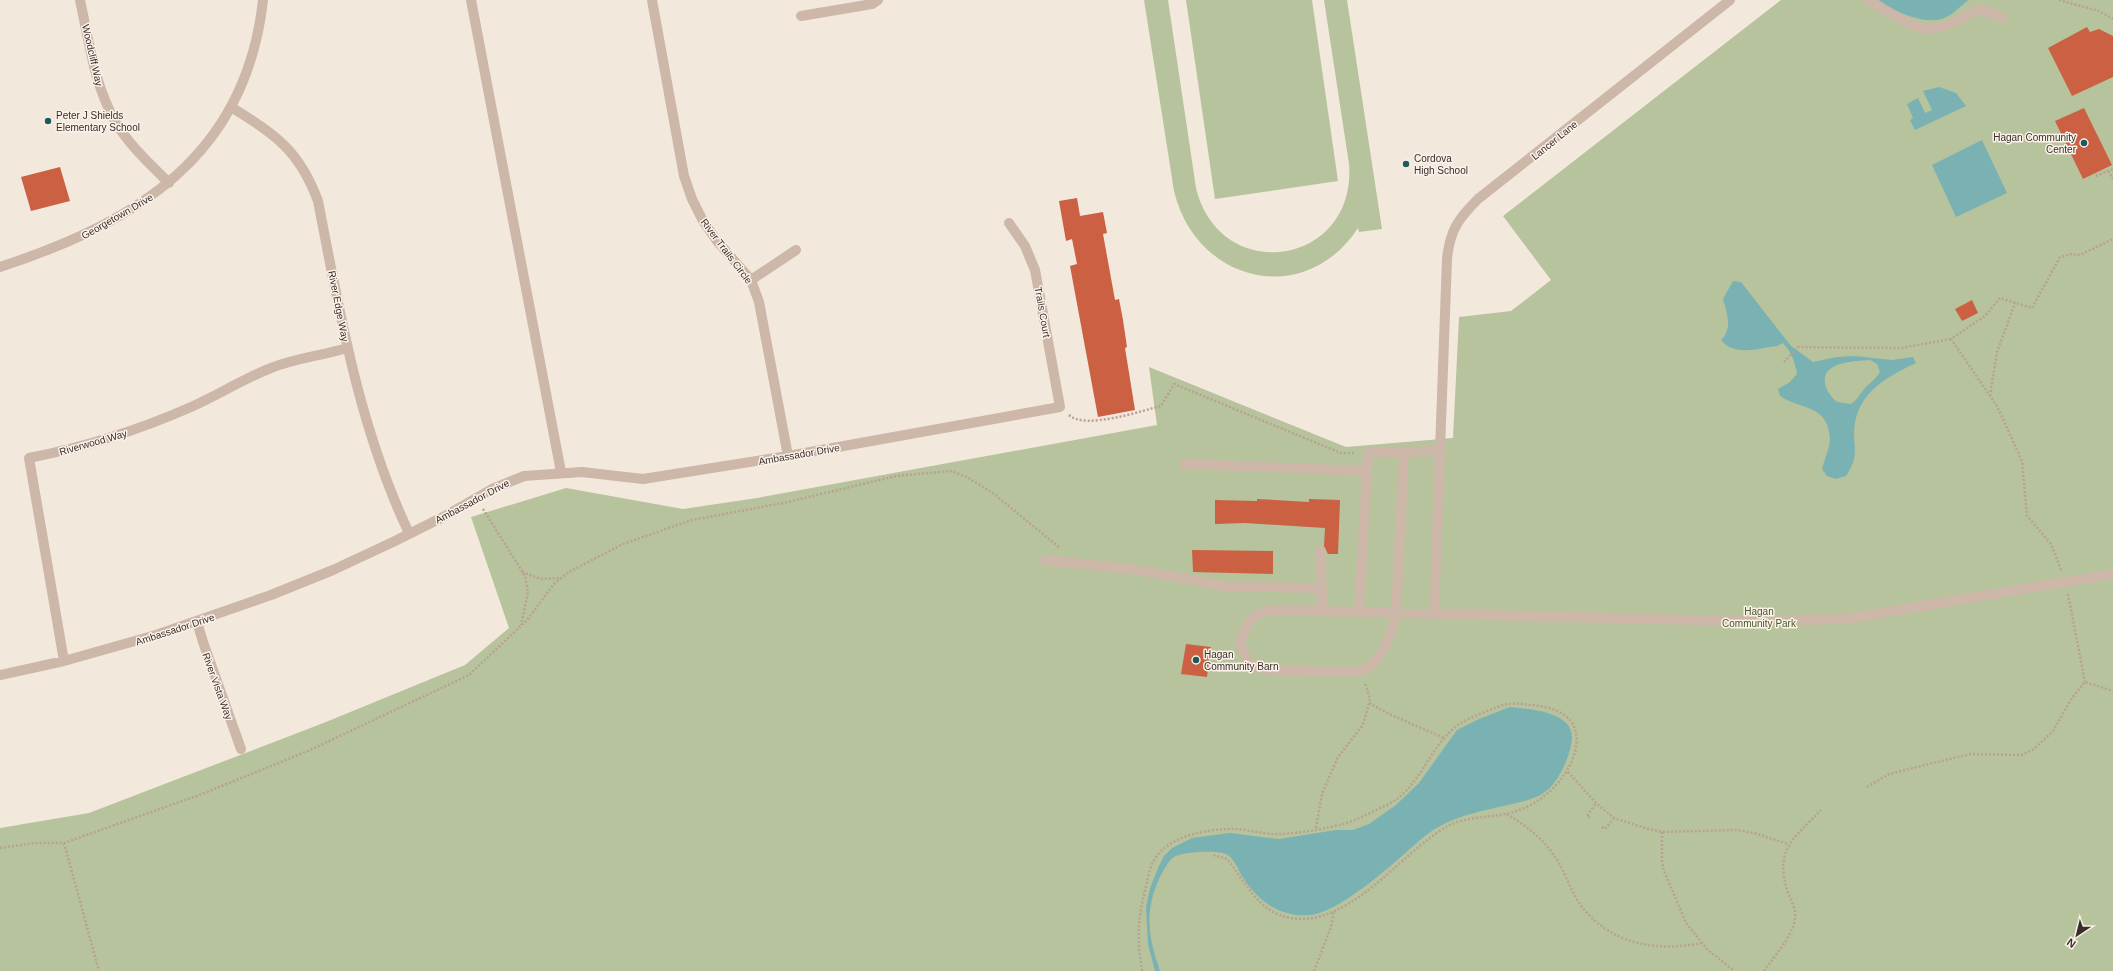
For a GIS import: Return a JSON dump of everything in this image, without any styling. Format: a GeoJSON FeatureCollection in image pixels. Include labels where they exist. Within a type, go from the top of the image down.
{"type":"FeatureCollection","features":[{"type":"Feature","properties":{"kind":"street","name":"Woodcliff Way"},"geometry":{"type":"LineString","coordinates":[[80,0],[96,77],[104,100],[115,122],[130,142],[169,184]]}},
{"type":"Feature","properties":{"kind":"street","name":"Georgetown Drive"},"geometry":{"type":"LineString","coordinates":[[0,267],[71,242],[105,225],[147,200],[169,184],[200,153],[217,131],[246,77],[255,50],[263,0]]}},
{"type":"Feature","properties":{"kind":"street"},"geometry":{"type":"LineString","coordinates":[[471,0],[561,472]]}},
{"type":"Feature","properties":{"kind":"street","name":"River Trails Circle"},"geometry":{"type":"LineString","coordinates":[[652,0],[684,176],[692,199],[703,221],[717,241],[751,280],[759,302],[788,456]]}},
{"type":"Feature","properties":{"kind":"street"},"geometry":{"type":"LineString","coordinates":[[801,16],[872,4],[878,0]]}},
{"type":"Feature","properties":{"kind":"street","name":"Lancer Lane"},"geometry":{"type":"LineString","coordinates":[[1434,614],[1449,241],[1456,224],[1478,199],[1730,0]]}},
{"type":"Feature","properties":{"kind":"street"},"geometry":{"type":"LineString","coordinates":[[1869,0],[1904,22],[1929,30],[1954,23],[1979,9],[2002,18]]}},
{"type":"Feature","properties":{"kind":"street","name":"River Edge Way"},"geometry":{"type":"LineString","coordinates":[[231,107],[266,128],[284,142],[299,160],[310,180],[318,201],[347,348],[367,426],[392,494],[409,534]]}},
{"type":"Feature","properties":{"kind":"street","name":"Trails Court"},"geometry":{"type":"LineString","coordinates":[[1009,223],[1026,246],[1035,270],[1060,407]]}},
{"type":"Feature","properties":{"kind":"street"},"geometry":{"type":"LineString","coordinates":[[751,280],[796,250]]}},
{"type":"Feature","properties":{"kind":"street","name":"Riverwood Way"},"geometry":{"type":"LineString","coordinates":[[64,661],[29,458],[63,451],[121,434],[192,406],[271,368],[305,356],[329,353],[347,348]]}},
{"type":"Feature","properties":{"kind":"street","name":"Ambassador Drive"},"geometry":{"type":"LineString","coordinates":[[0,675],[64,661],[197,622],[333,570],[409,534],[508,481],[524,476],[561,472],[582,472],[620,478],[643,479],[788,456],[1060,407]]}},
{"type":"Feature","properties":{"kind":"street"},"geometry":{"type":"LineString","coordinates":[[1404,451],[1396,613],[1393,629],[1378,658],[1362,671],[1269,670],[1257,667],[1247,661],[1240,642],[1248,623],[1257,615],[1269,610],[1322,610],[1359,612],[1396,613],[1434,614],[1744,621],[1845,619],[2113,574]]}},
{"type":"Feature","properties":{"kind":"street"},"geometry":{"type":"LineString","coordinates":[[1359,612],[1368,453],[1440,451]]}},
{"type":"Feature","properties":{"kind":"street"},"geometry":{"type":"LineString","coordinates":[[1184,464],[1367,471]]}},
{"type":"Feature","properties":{"kind":"street"},"geometry":{"type":"LineString","coordinates":[[1321,551],[1322,610]]}},
{"type":"Feature","properties":{"kind":"street"},"geometry":{"type":"LineString","coordinates":[[1045,560],[1139,570],[1223,586],[1321,588]]}},
{"type":"Feature","properties":{"kind":"street","name":"River Vista Way"},"geometry":{"type":"LineString","coordinates":[[197,622],[241,749]]}},
{"type":"Feature","properties":{"kind":"path"},"geometry":{"type":"LineString","coordinates":[[2059,0],[2099,11],[2112,19],[2113,14]]}},
{"type":"Feature","properties":{"kind":"path"},"geometry":{"type":"LineString","coordinates":[[2096,176],[2113,169]]}},
{"type":"Feature","properties":{"kind":"path"},"geometry":{"type":"LineString","coordinates":[[2108,171],[2113,178]]}},
{"type":"Feature","properties":{"kind":"path"},"geometry":{"type":"LineString","coordinates":[[1784,362],[1798,347],[1901,348],[1951,339],[1985,316],[2000,298],[2032,308],[2060,257],[2072,254],[2080,255],[2113,239]]}},
{"type":"Feature","properties":{"kind":"path"},"geometry":{"type":"LineString","coordinates":[[1990,396],[1997,352],[2015,303]]}},
{"type":"Feature","properties":{"kind":"path"},"geometry":{"type":"LineString","coordinates":[[1867,787],[1889,774],[1970,754],[2021,755],[2034,749],[2053,731],[2072,698],[2085,682],[2066,582],[2051,544],[2027,516],[2022,461],[1997,406],[1951,339]]}},
{"type":"Feature","properties":{"kind":"path"},"geometry":{"type":"LineString","coordinates":[[1060,407],[1072,418],[1091,422],[1161,406],[1174,384],[1341,453],[1368,453]]}},
{"type":"Feature","properties":{"kind":"path"},"geometry":{"type":"LineString","coordinates":[[0,848],[35,843],[64,843],[202,794],[308,751],[469,675],[521,626],[554,584],[562,578],[586,562],[623,544],[692,520],[788,502],[896,476],[951,471],[967,477],[994,494],[1047,539],[1064,550]]}},
{"type":"Feature","properties":{"kind":"path"},"geometry":{"type":"LineString","coordinates":[[477,498],[522,572],[528,592],[521,626]]}},
{"type":"Feature","properties":{"kind":"path"},"geometry":{"type":"LineString","coordinates":[[522,572],[541,579],[562,578]]}},
{"type":"Feature","properties":{"kind":"path"},"geometry":{"type":"LineString","coordinates":[[1316,828],[1322,794],[1338,757],[1363,725],[1370,699],[1362,671]]}},
{"type":"Feature","properties":{"kind":"path"},"geometry":{"type":"LineString","coordinates":[[2085,682],[2113,691]]}},
{"type":"Feature","properties":{"kind":"path"},"geometry":{"type":"LineString","coordinates":[[1142,971],[1138,943],[1138,916],[1153,861],[1169,845],[1191,834],[1229,828],[1279,834],[1345,824],[1393,802],[1415,780],[1444,738],[1455,727],[1477,715],[1509,702],[1544,706],[1570,718],[1576,732],[1576,751],[1568,772],[1540,800],[1507,814],[1482,816],[1450,825],[1426,841],[1365,891],[1324,916],[1313,918],[1292,918],[1268,909],[1252,894],[1227,859],[1213,855]]}},
{"type":"Feature","properties":{"kind":"path"},"geometry":{"type":"LineString","coordinates":[[1369,703],[1389,714],[1444,738]]}},
{"type":"Feature","properties":{"kind":"path"},"geometry":{"type":"LineString","coordinates":[[1568,772],[1596,803],[1614,818],[1662,832],[1737,830],[1754,833],[1788,844]]}},
{"type":"Feature","properties":{"kind":"path"},"geometry":{"type":"LineString","coordinates":[[1590,818],[1586,816],[1596,803]]}},
{"type":"Feature","properties":{"kind":"path"},"geometry":{"type":"LineString","coordinates":[[1764,971],[1791,933],[1796,917],[1784,879],[1784,855],[1788,844],[1821,810]]}},
{"type":"Feature","properties":{"kind":"path"},"geometry":{"type":"LineString","coordinates":[[1507,814],[1527,827],[1553,854],[1582,907],[1604,928],[1620,938],[1655,947],[1681,947],[1702,943]]}},
{"type":"Feature","properties":{"kind":"path"},"geometry":{"type":"LineString","coordinates":[[1602,827],[1605,829],[1614,818]]}},
{"type":"Feature","properties":{"kind":"path"},"geometry":{"type":"LineString","coordinates":[[1662,832],[1662,862],[1664,871],[1686,923],[1702,943],[1734,971]]}},
{"type":"Feature","properties":{"kind":"path"},"geometry":{"type":"LineString","coordinates":[[64,843],[99,971]]}},
{"type":"Feature","properties":{"kind":"path"},"geometry":{"type":"LineString","coordinates":[[1314,971],[1331,927],[1334,910]]}},
{"type":"Feature","properties":{"kind":"green space"},"geometry":{"type":"Polygon","coordinates":[[[1144,0],[1168,0],[1196,188],[1210,220],[1231,240],[1257,251],[1284,251],[1310,243],[1332,225],[1346,198],[1349,164],[1324,0],[1347,0],[1382,229],[1359,232],[1358,228],[1336,253],[1310,269],[1282,276],[1254,274],[1228,264],[1205,247],[1186,222],[1174,191],[1144,0]]]}},
{"type":"Feature","properties":{"kind":"green space"},"geometry":{"type":"Polygon","coordinates":[[[1186,0],[1312,0],[1338,181],[1215,199],[1186,0]]]}},
{"type":"Feature","properties":{"kind":"green space","name":"Hagan Community Park"},"geometry":{"type":"Polygon","coordinates":[[[1781,0],[2113,0],[2113,971],[0,971],[0,828],[89,813],[326,722],[465,665],[509,628],[471,517],[566,488],[683,509],[757,498],[1157,425],[1149,367],[1346,447],[1453,438],[1459,317],[1511,311],[1551,280],[1503,216],[1781,0]]]}},
{"type":"Feature","properties":{"kind":"water"},"geometry":{"type":"Polygon","coordinates":[[[1878,0],[1969,0],[1947,17],[1937,20],[1928,20],[1919,19],[1901,13],[1878,0]]]}},
{"type":"Feature","properties":{"kind":"water"},"geometry":{"type":"Polygon","coordinates":[[[1939,87],[1956,93],[1966,106],[1915,130],[1910,120],[1913,118],[1907,104],[1918,98],[1925,113],[1932,110],[1923,91],[1939,87]]]}},
{"type":"Feature","properties":{"kind":"water"},"geometry":{"type":"Polygon","coordinates":[[[1982,140],[2007,193],[1956,217],[1932,165],[1982,140]]]}},
{"type":"Feature","properties":{"kind":"water"},"geometry":{"type":"Polygon","coordinates":[[[1733,281],[1741,282],[1791,346],[1813,362],[1837,357],[1854,356],[1892,360],[1913,357],[1916,363],[1882,382],[1865,399],[1859,409],[1855,421],[1854,460],[1846,476],[1836,479],[1827,476],[1822,469],[1830,439],[1828,428],[1824,419],[1812,410],[1780,396],[1778,389],[1790,382],[1797,374],[1792,357],[1783,343],[1777,346],[1740,350],[1727,345],[1721,340],[1725,336],[1728,326],[1723,299],[1733,281]],[[1870,360],[1842,363],[1832,368],[1828,371],[1825,379],[1826,387],[1830,395],[1836,401],[1851,404],[1880,372],[1877,364],[1870,360]]]}},
{"type":"Feature","properties":{"kind":"water"},"geometry":{"type":"Polygon","coordinates":[[[1510,707],[1548,713],[1565,722],[1570,729],[1572,738],[1569,753],[1563,769],[1548,790],[1530,799],[1473,813],[1450,821],[1429,833],[1382,873],[1338,905],[1324,912],[1311,915],[1290,914],[1271,906],[1248,885],[1234,861],[1226,854],[1216,852],[1198,852],[1176,856],[1166,866],[1160,877],[1152,901],[1150,912],[1151,935],[1160,971],[1155,971],[1148,944],[1146,907],[1150,888],[1159,866],[1164,856],[1172,848],[1192,838],[1230,833],[1279,839],[1336,830],[1353,830],[1369,824],[1396,805],[1419,783],[1457,730],[1479,719],[1510,707]]]}},
{"type":"Feature","properties":{"kind":"building"},"geometry":{"type":"Polygon","coordinates":[[[2087,27],[2090,32],[2099,29],[2113,36],[2113,77],[2072,96],[2048,48],[2087,27]]]}},
{"type":"Feature","properties":{"kind":"building"},"geometry":{"type":"Polygon","coordinates":[[[2084,108],[2112,165],[2083,179],[2055,121],[2084,108]]]}},
{"type":"Feature","properties":{"kind":"building"},"geometry":{"type":"Polygon","coordinates":[[[60,167],[70,201],[31,211],[21,177],[60,167]]]}},
{"type":"Feature","properties":{"kind":"building"},"geometry":{"type":"Polygon","coordinates":[[[1077,198],[1080,216],[1103,212],[1107,233],[1103,234],[1115,300],[1119,299],[1123,320],[1127,347],[1125,348],[1135,410],[1098,417],[1070,266],[1077,264],[1072,239],[1066,241],[1059,201],[1077,198]]]}},
{"type":"Feature","properties":{"kind":"building"},"geometry":{"type":"Polygon","coordinates":[[[1972,300],[1978,313],[1962,321],[1955,309],[1972,300]]]}},
{"type":"Feature","properties":{"kind":"building"},"geometry":{"type":"Polygon","coordinates":[[[1257,499],[1309,502],[1309,499],[1340,500],[1338,554],[1328,554],[1324,546],[1325,528],[1245,523],[1215,524],[1215,500],[1257,501],[1257,499]]]}},
{"type":"Feature","properties":{"kind":"building"},"geometry":{"type":"Polygon","coordinates":[[[1192,550],[1273,551],[1273,574],[1193,572],[1192,550]]]}},
{"type":"Feature","properties":{"kind":"building","name":"Hagan Community Barn"},"geometry":{"type":"Polygon","coordinates":[[[1186,644],[1211,647],[1207,677],[1181,674],[1186,644]]]}},
{"type":"Feature","properties":{"kind":"place","name":"Peter J Shields Elementary School"},"geometry":{"type":"Point","coordinates":[48,121]}},
{"type":"Feature","properties":{"kind":"place","name":"Hagan Community Center"},"geometry":{"type":"Point","coordinates":[2084,143]}},
{"type":"Feature","properties":{"kind":"place","name":"Cordova High School"},"geometry":{"type":"Point","coordinates":[1406,164]}},
{"type":"Feature","properties":{"kind":"place","name":"Hagan Community Barn"},"geometry":{"type":"Point","coordinates":[1196,660]}}]}
